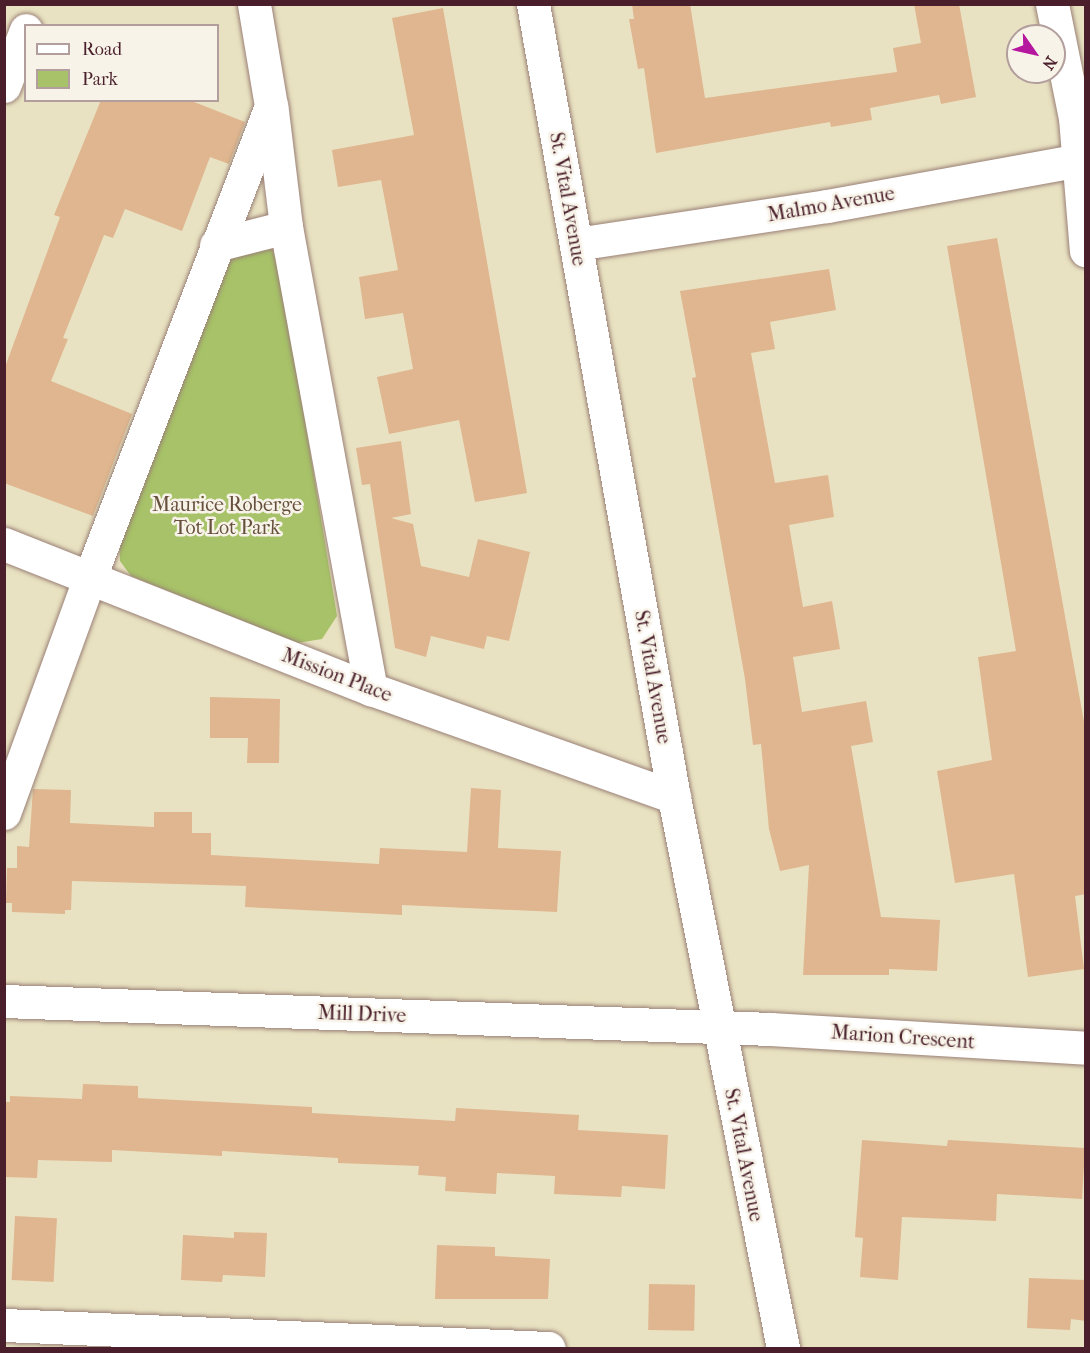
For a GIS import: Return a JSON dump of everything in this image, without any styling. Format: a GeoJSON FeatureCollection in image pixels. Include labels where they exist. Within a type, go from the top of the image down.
{"type":"FeatureCollection","features":[{"type":"Feature","properties":{"kind":"street"},"geometry":{"type":"LineString","coordinates":[[28,24],[35,4]]}},
{"type":"Feature","properties":{"kind":"street"},"geometry":{"type":"LineString","coordinates":[[254,4],[271,106],[286,227],[371,689]]}},
{"type":"Feature","properties":{"kind":"street","name":"St. Vital Avenue"},"geometry":{"type":"LineString","coordinates":[[533,4],[674,797],[783,1348]]}},
{"type":"Feature","properties":{"kind":"street"},"geometry":{"type":"LineString","coordinates":[[1053,4],[1081,159],[1086,251]]}},
{"type":"Feature","properties":{"kind":"street"},"geometry":{"type":"LineString","coordinates":[[4,86],[24,33]]}},
{"type":"Feature","properties":{"kind":"street"},"geometry":{"type":"LineString","coordinates":[[4,813],[90,577],[271,106]]}},
{"type":"Feature","properties":{"kind":"street","name":"Malmo Avenue"},"geometry":{"type":"LineString","coordinates":[[576,244],[826,206],[1081,159]]}},
{"type":"Feature","properties":{"kind":"street"},"geometry":{"type":"LineString","coordinates":[[216,245],[286,227]]}},
{"type":"Feature","properties":{"kind":"street","name":"Mission Place"},"geometry":{"type":"LineString","coordinates":[[4,544],[371,689],[674,797]]}},
{"type":"Feature","properties":{"kind":"street","name":"Mill Drive"},"geometry":{"type":"LineString","coordinates":[[4,1000],[720,1027]]}},
{"type":"Feature","properties":{"kind":"street","name":"Marion Crescent"},"geometry":{"type":"LineString","coordinates":[[720,1027],[1086,1048]]}},
{"type":"Feature","properties":{"kind":"street"},"geometry":{"type":"LineString","coordinates":[[4,1325],[549,1348]]}},
{"type":"Feature","properties":{"kind":"green space","name":"Maurice Roberge Tot Lot Park"},"geometry":{"type":"Polygon","coordinates":[[[252,246],[272,249],[280,267],[337,616],[322,639],[297,643],[131,576],[120,561],[119,539],[219,284],[231,259],[252,246]]]}},
{"type":"Feature","properties":{"kind":"building"},"geometry":{"type":"Polygon","coordinates":[[[632,4],[690,4],[705,98],[897,72],[893,48],[921,43],[914,4],[959,4],[976,97],[941,104],[939,95],[870,108],[872,120],[831,127],[830,122],[656,153],[644,68],[638,69],[629,19],[634,19],[632,4]]]}},
{"type":"Feature","properties":{"kind":"building"},"geometry":{"type":"Polygon","coordinates":[[[443,8],[527,493],[475,502],[459,420],[389,434],[377,377],[413,369],[403,313],[365,319],[359,277],[398,270],[381,180],[338,187],[332,150],[414,135],[392,18],[443,8]]]}},
{"type":"Feature","properties":{"kind":"building"},"geometry":{"type":"Polygon","coordinates":[[[100,102],[194,102],[245,122],[229,164],[210,157],[182,231],[125,209],[113,238],[104,235],[63,338],[68,339],[51,381],[132,414],[93,516],[4,483],[4,370],[60,217],[54,215],[100,102]]]}},
{"type":"Feature","properties":{"kind":"building"},"geometry":{"type":"Polygon","coordinates":[[[997,238],[1086,733],[1086,894],[1075,896],[1084,969],[1028,977],[1014,874],[955,883],[937,771],[992,760],[978,657],[1016,651],[947,246],[997,238]]]}},
{"type":"Feature","properties":{"kind":"building"},"geometry":{"type":"Polygon","coordinates":[[[829,269],[836,310],[770,322],[775,349],[751,353],[775,483],[828,475],[834,517],[789,525],[803,607],[832,601],[840,649],[793,657],[802,712],[866,701],[873,742],[851,746],[881,917],[940,920],[937,971],[889,969],[889,975],[803,975],[809,865],[780,871],[769,829],[761,744],[753,745],[745,679],[692,378],[696,377],[680,291],[829,269]]]}},
{"type":"Feature","properties":{"kind":"building"},"geometry":{"type":"Polygon","coordinates":[[[401,441],[411,514],[391,518],[413,524],[421,566],[469,577],[478,539],[530,552],[509,641],[487,636],[484,649],[431,636],[426,657],[395,648],[370,484],[362,485],[356,448],[401,441]]]}},
{"type":"Feature","properties":{"kind":"building"},"geometry":{"type":"Polygon","coordinates":[[[210,697],[280,699],[279,763],[247,763],[248,738],[210,738],[210,697]]]}},
{"type":"Feature","properties":{"kind":"building"},"geometry":{"type":"Polygon","coordinates":[[[471,788],[501,790],[498,848],[561,851],[557,912],[402,905],[402,915],[245,907],[246,886],[72,881],[71,910],[65,910],[65,914],[12,912],[12,903],[6,903],[7,868],[17,868],[17,846],[29,847],[33,789],[71,790],[70,823],[154,827],[154,812],[192,812],[192,833],[211,833],[211,855],[379,864],[380,848],[467,852],[471,788]]]}},
{"type":"Feature","properties":{"kind":"building"},"geometry":{"type":"Polygon","coordinates":[[[83,1084],[138,1086],[138,1098],[312,1107],[312,1113],[455,1121],[456,1108],[579,1115],[578,1130],[668,1135],[665,1189],[622,1186],[621,1197],[554,1194],[555,1176],[497,1173],[496,1194],[445,1191],[446,1177],[418,1175],[419,1166],[338,1163],[338,1158],[222,1151],[222,1156],[112,1150],[112,1162],[38,1160],[37,1178],[4,1177],[4,1102],[10,1102],[10,1096],[82,1099],[83,1084]]]}},
{"type":"Feature","properties":{"kind":"building"},"geometry":{"type":"Polygon","coordinates":[[[862,1140],[947,1146],[948,1140],[1085,1148],[1082,1199],[997,1194],[996,1221],[902,1217],[898,1280],[860,1277],[863,1238],[855,1237],[862,1140]]]}},
{"type":"Feature","properties":{"kind":"building"},"geometry":{"type":"Polygon","coordinates":[[[15,1216],[57,1218],[54,1282],[12,1280],[15,1216]]]}},
{"type":"Feature","properties":{"kind":"building"},"geometry":{"type":"Polygon","coordinates":[[[234,1232],[267,1233],[265,1277],[223,1275],[222,1282],[181,1280],[183,1235],[234,1238],[234,1232]]]}},
{"type":"Feature","properties":{"kind":"building"},"geometry":{"type":"Polygon","coordinates":[[[437,1245],[495,1247],[495,1256],[550,1259],[548,1299],[435,1299],[437,1245]]]}},
{"type":"Feature","properties":{"kind":"building"},"geometry":{"type":"Polygon","coordinates":[[[1029,1278],[1086,1280],[1086,1321],[1071,1319],[1070,1330],[1027,1328],[1029,1278]]]}},
{"type":"Feature","properties":{"kind":"building"},"geometry":{"type":"Polygon","coordinates":[[[649,1284],[695,1285],[694,1331],[648,1330],[649,1284]]]}}]}
